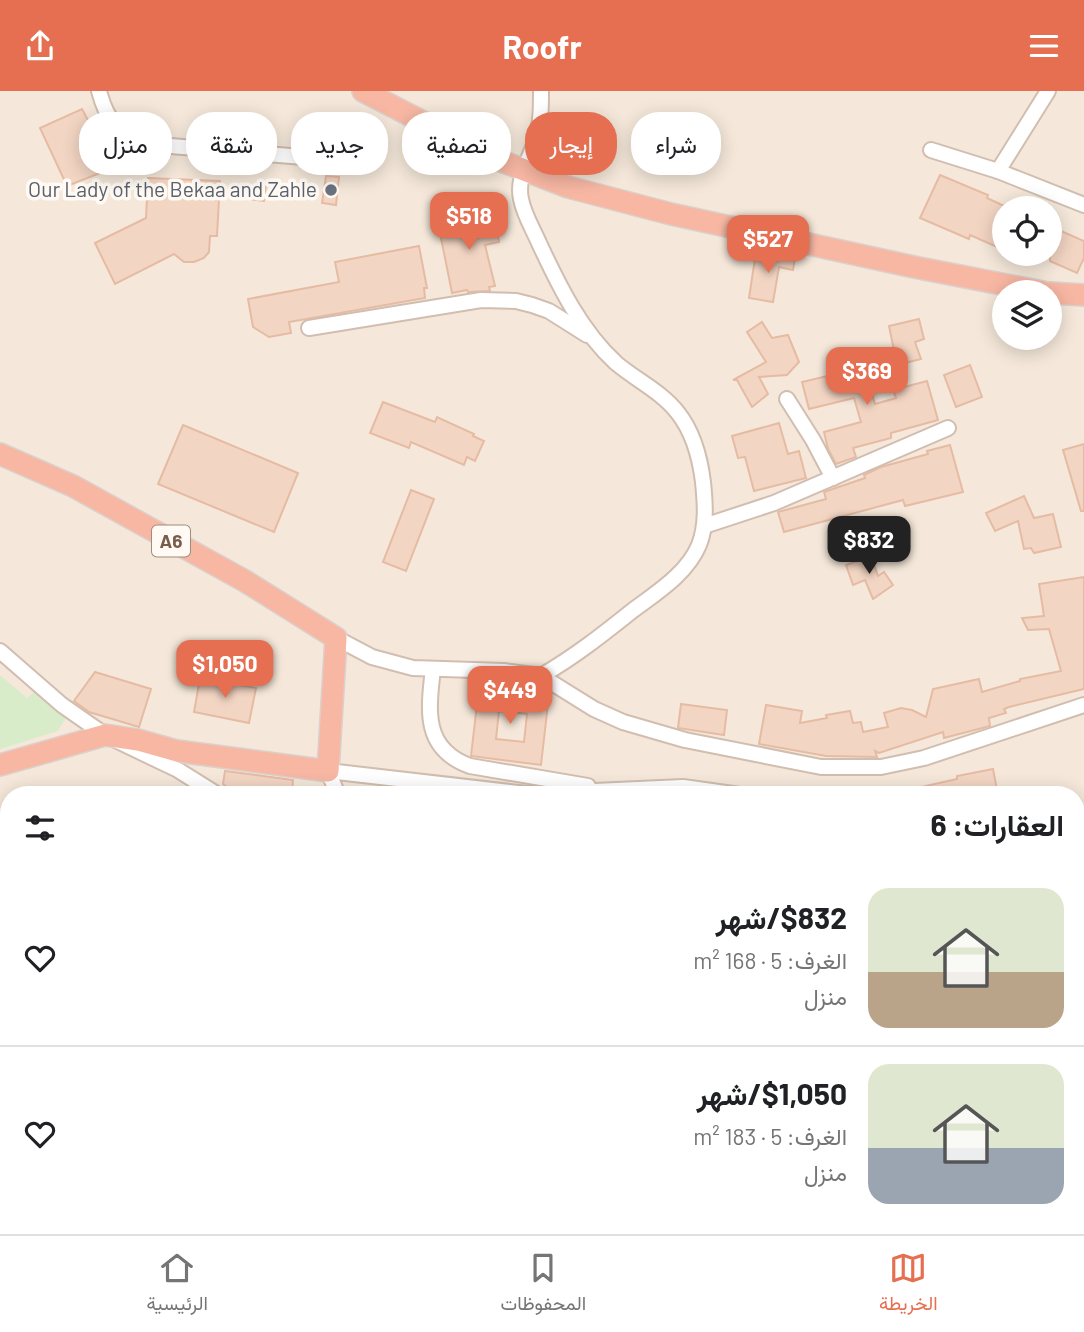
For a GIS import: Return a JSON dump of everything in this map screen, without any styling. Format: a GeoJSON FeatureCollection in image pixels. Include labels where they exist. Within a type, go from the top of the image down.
{"type":"FeatureCollection","features":[{"type":"Feature","properties":{"kind":"highway"},"geometry":{"type":"LineString","coordinates":[[363,91],[491,157],[568,187],[660,211],[992,282]]}},
{"type":"Feature","properties":{"kind":"highway"},"geometry":{"type":"LineString","coordinates":[[1062,294],[1084,295]]}},
{"type":"Feature","properties":{"kind":"highway","name":"A6"},"geometry":{"type":"LineString","coordinates":[[0,454],[73,486],[245,581],[336,638]]}},
{"type":"Feature","properties":{"kind":"highway"},"geometry":{"type":"LineString","coordinates":[[0,765],[104,735],[138,740],[177,751],[328,771],[336,638]]}},
{"type":"Feature","properties":{"kind":"street"},"geometry":{"type":"LineString","coordinates":[[99,91],[103,107],[112,123],[129,137],[146,144],[291,156]]}},
{"type":"Feature","properties":{"kind":"street"},"geometry":{"type":"LineString","coordinates":[[541,91],[537,135],[523,171],[520,198],[555,277],[591,337]]}},
{"type":"Feature","properties":{"kind":"street"},"geometry":{"type":"LineString","coordinates":[[998,171],[1048,91]]}},
{"type":"Feature","properties":{"kind":"street"},"geometry":{"type":"LineString","coordinates":[[932,150],[1082,199]]}},
{"type":"Feature","properties":{"kind":"street"},"geometry":{"type":"LineString","coordinates":[[309,328],[481,300],[532,305],[549,311],[591,337],[630,375],[677,410],[688,426],[702,476],[704,526],[699,545],[670,582],[591,644],[541,676]]}},
{"type":"Feature","properties":{"kind":"street"},"geometry":{"type":"LineString","coordinates":[[787,399],[833,478]]}},
{"type":"Feature","properties":{"kind":"street"},"geometry":{"type":"LineString","coordinates":[[704,526],[774,503],[948,428]]}},
{"type":"Feature","properties":{"kind":"street"},"geometry":{"type":"LineString","coordinates":[[336,638],[392,664],[541,676],[594,709],[623,722],[685,740],[821,767],[881,767],[924,758],[1084,705]]}},
{"type":"Feature","properties":{"kind":"street"},"geometry":{"type":"LineString","coordinates":[[0,651],[62,705],[104,735],[178,770],[204,786]]}},
{"type":"Feature","properties":{"kind":"street"},"geometry":{"type":"LineString","coordinates":[[432,669],[429,715],[435,738],[443,751],[454,761],[470,767],[585,786]]}},
{"type":"Feature","properties":{"kind":"street"},"geometry":{"type":"LineString","coordinates":[[334,786],[328,771],[458,786]]}},
{"type":"Feature","properties":{"kind":"shaded area"},"geometry":{"type":"Polygon","coordinates":[[[0,91],[1084,91],[1084,786],[0,786],[0,91]]]}},
{"type":"Feature","properties":{"kind":"green space"},"geometry":{"type":"Polygon","coordinates":[[[0,675],[27,698],[34,692],[66,717],[58,731],[0,749],[0,675]]]}},
{"type":"Feature","properties":{"kind":"building"},"geometry":{"type":"Polygon","coordinates":[[[82,109],[84,112],[79,112],[79,175],[95,175],[67,186],[40,128],[82,109]]]}},
{"type":"Feature","properties":{"kind":"building"},"geometry":{"type":"Polygon","coordinates":[[[940,175],[988,195],[987,198],[992,200],[992,245],[970,235],[969,239],[920,218],[940,175]]]}},
{"type":"Feature","properties":{"kind":"building","name":"Our Lady of the Bekaa and Zahle"},"geometry":{"type":"Polygon","coordinates":[[[326,176],[339,177],[336,205],[322,203],[326,176]]]}},
{"type":"Feature","properties":{"kind":"building"},"geometry":{"type":"Polygon","coordinates":[[[148,178],[220,181],[217,236],[210,236],[209,252],[204,258],[184,262],[174,254],[115,284],[95,243],[146,218],[148,178]]]}},
{"type":"Feature","properties":{"kind":"building"},"geometry":{"type":"Polygon","coordinates":[[[253,185],[266,185],[264,201],[249,199],[253,185]]]}},
{"type":"Feature","properties":{"kind":"building"},"geometry":{"type":"Polygon","coordinates":[[[493,213],[499,242],[485,245],[495,286],[489,287],[490,291],[467,290],[452,293],[438,223],[493,213]]]}},
{"type":"Feature","properties":{"kind":"building"},"geometry":{"type":"Polygon","coordinates":[[[1062,231],[1084,241],[1084,258],[1077,273],[1061,266],[1062,231]]]}},
{"type":"Feature","properties":{"kind":"building"},"geometry":{"type":"Polygon","coordinates":[[[419,246],[427,288],[424,288],[425,298],[289,322],[291,333],[269,337],[253,327],[248,299],[339,282],[335,262],[419,246]]]}},
{"type":"Feature","properties":{"kind":"building"},"geometry":{"type":"Polygon","coordinates":[[[756,252],[795,258],[793,270],[779,267],[773,302],[749,298],[756,252]]]}},
{"type":"Feature","properties":{"kind":"building"},"geometry":{"type":"Polygon","coordinates":[[[919,319],[924,339],[915,342],[921,359],[897,365],[889,326],[919,319]]]}},
{"type":"Feature","properties":{"kind":"building"},"geometry":{"type":"Polygon","coordinates":[[[762,322],[772,338],[788,335],[799,362],[787,375],[759,377],[768,394],[752,407],[737,380],[733,380],[766,362],[747,332],[762,322]]]}},
{"type":"Feature","properties":{"kind":"building"},"geometry":{"type":"Polygon","coordinates":[[[859,350],[875,404],[896,398],[893,390],[927,381],[938,420],[891,433],[891,438],[853,448],[856,457],[836,464],[828,449],[824,432],[861,422],[854,398],[809,409],[802,382],[836,374],[831,358],[859,350]]]}},
{"type":"Feature","properties":{"kind":"building"},"geometry":{"type":"Polygon","coordinates":[[[970,365],[982,397],[956,407],[944,375],[970,365]]]}},
{"type":"Feature","properties":{"kind":"building"},"geometry":{"type":"Polygon","coordinates":[[[383,402],[435,422],[437,417],[474,434],[473,436],[484,441],[475,461],[467,457],[464,465],[411,442],[409,448],[370,433],[383,402]]]}},
{"type":"Feature","properties":{"kind":"building"},"geometry":{"type":"Polygon","coordinates":[[[779,423],[788,454],[799,451],[806,478],[754,491],[745,457],[738,458],[732,436],[779,423]]]}},
{"type":"Feature","properties":{"kind":"building"},"geometry":{"type":"Polygon","coordinates":[[[183,425],[298,473],[274,532],[158,484],[183,425]]]}},
{"type":"Feature","properties":{"kind":"building"},"geometry":{"type":"Polygon","coordinates":[[[1084,444],[1084,511],[1081,511],[1063,450],[1084,444]]]}},
{"type":"Feature","properties":{"kind":"building"},"geometry":{"type":"Polygon","coordinates":[[[950,445],[963,492],[905,506],[903,500],[784,532],[778,512],[826,499],[824,492],[865,478],[864,475],[881,467],[950,445]]]}},
{"type":"Feature","properties":{"kind":"building"},"geometry":{"type":"Polygon","coordinates":[[[411,490],[434,499],[406,571],[383,562],[411,490]]]}},
{"type":"Feature","properties":{"kind":"building"},"geometry":{"type":"Polygon","coordinates":[[[1024,496],[1034,518],[1053,514],[1061,547],[1034,553],[1031,548],[1024,549],[1018,521],[995,531],[986,513],[1024,496]]]}},
{"type":"Feature","properties":{"kind":"building"},"geometry":{"type":"Polygon","coordinates":[[[871,556],[878,576],[884,572],[893,585],[873,599],[865,580],[853,585],[846,565],[871,556]]]}},
{"type":"Feature","properties":{"kind":"building"},"geometry":{"type":"Polygon","coordinates":[[[1084,577],[1084,689],[1009,707],[1004,709],[1006,713],[989,718],[990,726],[944,738],[943,732],[879,753],[875,751],[877,757],[826,756],[759,744],[766,705],[802,711],[800,723],[850,711],[853,723],[861,722],[863,732],[888,727],[884,713],[901,708],[926,717],[933,689],[979,679],[982,692],[1020,679],[1061,671],[1049,629],[1028,630],[1022,618],[1044,616],[1039,584],[1084,577]]]}},
{"type":"Feature","properties":{"kind":"building"},"geometry":{"type":"Polygon","coordinates":[[[95,672],[151,689],[139,727],[89,712],[74,701],[95,672]]]}},
{"type":"Feature","properties":{"kind":"building"},"geometry":{"type":"Polygon","coordinates":[[[200,678],[256,688],[249,723],[194,712],[200,678]]]}},
{"type":"Feature","properties":{"kind":"building"},"geometry":{"type":"Polygon","coordinates":[[[479,687],[549,695],[541,765],[471,756],[479,687]],[[499,711],[496,739],[524,742],[527,714],[499,711]]]}},
{"type":"Feature","properties":{"kind":"building"},"geometry":{"type":"Polygon","coordinates":[[[681,704],[727,710],[724,735],[678,728],[681,704]]]}},
{"type":"Feature","properties":{"kind":"building"},"geometry":{"type":"Polygon","coordinates":[[[993,769],[996,786],[926,786],[957,779],[957,776],[993,769]]]}},
{"type":"Feature","properties":{"kind":"building"},"geometry":{"type":"Polygon","coordinates":[[[225,771],[293,780],[293,786],[223,784],[225,771]]]}},
{"type":"Feature","properties":{"kind":"place","name":"Our Lady of the Bekaa and Zahle"},"geometry":{"type":"Point","coordinates":[331,190]}}]}
